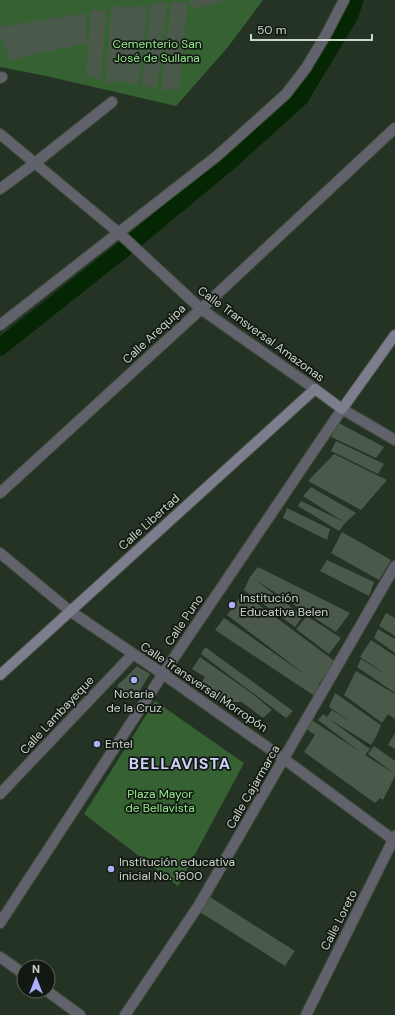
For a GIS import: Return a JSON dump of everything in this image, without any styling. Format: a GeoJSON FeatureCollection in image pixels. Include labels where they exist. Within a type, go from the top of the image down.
{"type":"FeatureCollection","features":[{"type":"Feature","properties":{"kind":"main road","name":"Calle Puno"},"geometry":{"type":"LineString","coordinates":[[342,409],[395,335]]}},
{"type":"Feature","properties":{"kind":"main road","name":"Calle Transversal Amazonas"},"geometry":{"type":"LineString","coordinates":[[315,389],[342,409]]}},
{"type":"Feature","properties":{"kind":"main road","name":"Calle Libertad"},"geometry":{"type":"LineString","coordinates":[[0,675],[315,389]]}},
{"type":"Feature","properties":{"kind":"street"},"geometry":{"type":"LineString","coordinates":[[0,325],[217,156],[286,94],[306,68],[327,33],[344,0]]}},
{"type":"Feature","properties":{"kind":"street"},"geometry":{"type":"LineString","coordinates":[[0,189],[112,102]]}},
{"type":"Feature","properties":{"kind":"street","name":"Calle Arequipa"},"geometry":{"type":"LineString","coordinates":[[0,493],[395,128]]}},
{"type":"Feature","properties":{"kind":"street","name":"Calle Transversal Amazonas"},"geometry":{"type":"LineString","coordinates":[[0,134],[119,233],[200,309],[315,389]]}},
{"type":"Feature","properties":{"kind":"street","name":"Calle Transversal Amazonas"},"geometry":{"type":"LineString","coordinates":[[342,409],[395,440]]}},
{"type":"Feature","properties":{"kind":"street","name":"Calle Puno"},"geometry":{"type":"LineString","coordinates":[[0,923],[164,674],[342,409]]}},
{"type":"Feature","properties":{"kind":"street","name":"Calle Transversal Morropón"},"geometry":{"type":"LineString","coordinates":[[0,553],[70,611],[164,674],[394,839]]}},
{"type":"Feature","properties":{"kind":"street","name":"Calle Cajarmarca"},"geometry":{"type":"LineString","coordinates":[[125,1015],[199,905],[395,566]]}},
{"type":"Feature","properties":{"kind":"street","name":"Calle Lambayeque"},"geometry":{"type":"LineString","coordinates":[[0,794],[133,654]]}},
{"type":"Feature","properties":{"kind":"street","name":"Calle Loreto"},"geometry":{"type":"LineString","coordinates":[[306,1015],[394,839]]}},
{"type":"Feature","properties":{"kind":"street"},"geometry":{"type":"LineString","coordinates":[[0,957],[16,968]]}},
{"type":"Feature","properties":{"kind":"street"},"geometry":{"type":"LineString","coordinates":[[56,998],[80,1015]]}},
{"type":"Feature","properties":{"kind":"green space","name":"Cementerio San José de Sullana"},"geometry":{"type":"Polygon","coordinates":[[[0,0],[263,0],[228,47],[176,106],[0,67],[0,0]]]}},
{"type":"Feature","properties":{"kind":"green space","name":"Plaza Mayor de Bellavista"},"geometry":{"type":"Polygon","coordinates":[[[155,701],[244,763],[178,886],[84,814],[155,701]]]}},
{"type":"Feature","properties":{"kind":"building"},"geometry":{"type":"Polygon","coordinates":[[[190,0],[228,0],[192,10],[190,0]]]}},
{"type":"Feature","properties":{"kind":"building"},"geometry":{"type":"Polygon","coordinates":[[[167,2],[157,88],[142,85],[151,4],[167,2]]]}},
{"type":"Feature","properties":{"kind":"building"},"geometry":{"type":"Polygon","coordinates":[[[188,2],[179,89],[161,90],[171,3],[188,2]]]}},
{"type":"Feature","properties":{"kind":"building"},"geometry":{"type":"Polygon","coordinates":[[[111,6],[148,6],[138,86],[119,81],[106,83],[111,6]]]}},
{"type":"Feature","properties":{"kind":"building"},"geometry":{"type":"Polygon","coordinates":[[[106,10],[101,79],[86,76],[91,11],[106,10]]]}},
{"type":"Feature","properties":{"kind":"building"},"geometry":{"type":"Polygon","coordinates":[[[86,13],[87,43],[9,60],[4,41],[0,42],[0,27],[86,13]]]}},
{"type":"Feature","properties":{"kind":"building"},"geometry":{"type":"Polygon","coordinates":[[[337,422],[384,447],[376,458],[331,437],[337,422]]]}},
{"type":"Feature","properties":{"kind":"building"},"geometry":{"type":"Polygon","coordinates":[[[336,441],[384,464],[378,474],[331,451],[336,441]]]}},
{"type":"Feature","properties":{"kind":"building"},"geometry":{"type":"Polygon","coordinates":[[[334,454],[387,480],[361,510],[308,481],[334,454]]]}},
{"type":"Feature","properties":{"kind":"building"},"geometry":{"type":"Polygon","coordinates":[[[311,487],[356,513],[339,531],[298,506],[301,501],[344,522],[303,496],[311,487]]]}},
{"type":"Feature","properties":{"kind":"building"},"geometry":{"type":"Polygon","coordinates":[[[287,508],[330,529],[327,540],[283,518],[287,508]]]}},
{"type":"Feature","properties":{"kind":"building"},"geometry":{"type":"Polygon","coordinates":[[[342,532],[391,560],[379,580],[331,553],[342,532]]]}},
{"type":"Feature","properties":{"kind":"building"},"geometry":{"type":"Polygon","coordinates":[[[327,560],[374,582],[369,596],[320,571],[327,560]]]}},
{"type":"Feature","properties":{"kind":"building"},"geometry":{"type":"Polygon","coordinates":[[[258,567],[350,613],[336,632],[254,579],[303,616],[295,627],[244,590],[250,577],[258,567]]]}},
{"type":"Feature","properties":{"kind":"building"},"geometry":{"type":"Polygon","coordinates":[[[243,593],[336,662],[319,684],[316,697],[215,630],[224,618],[307,676],[227,615],[243,593]]]}},
{"type":"Feature","properties":{"kind":"building"},"geometry":{"type":"Polygon","coordinates":[[[386,613],[395,618],[395,636],[379,626],[386,613]]]}},
{"type":"Feature","properties":{"kind":"building"},"geometry":{"type":"Polygon","coordinates":[[[307,616],[341,638],[329,654],[296,629],[307,616]]]}},
{"type":"Feature","properties":{"kind":"building"},"geometry":{"type":"Polygon","coordinates":[[[378,629],[395,639],[395,653],[374,638],[378,629]]]}},
{"type":"Feature","properties":{"kind":"building"},"geometry":{"type":"Polygon","coordinates":[[[371,640],[395,656],[395,693],[357,667],[361,659],[390,677],[360,657],[371,640]]]}},
{"type":"Feature","properties":{"kind":"building"},"geometry":{"type":"Polygon","coordinates":[[[205,647],[293,711],[286,718],[201,654],[205,647]]]}},
{"type":"Feature","properties":{"kind":"building"},"geometry":{"type":"Polygon","coordinates":[[[200,657],[250,692],[272,710],[263,718],[242,702],[220,702],[198,688],[205,677],[192,669],[200,657]]]}},
{"type":"Feature","properties":{"kind":"building","name":"Notaria de la Cruz"},"geometry":{"type":"Polygon","coordinates":[[[137,666],[150,674],[134,700],[117,686],[137,666]]]}},
{"type":"Feature","properties":{"kind":"building"},"geometry":{"type":"Polygon","coordinates":[[[356,671],[395,694],[395,719],[388,714],[382,723],[344,695],[356,671]]]}},
{"type":"Feature","properties":{"kind":"building"},"geometry":{"type":"Polygon","coordinates":[[[335,693],[381,725],[371,745],[329,719],[370,749],[365,755],[395,774],[383,800],[380,798],[375,803],[304,752],[315,735],[305,728],[310,719],[359,751],[318,720],[323,714],[327,717],[332,710],[356,725],[329,707],[335,693]]]}},
{"type":"Feature","properties":{"kind":"building"},"geometry":{"type":"Polygon","coordinates":[[[395,733],[395,749],[388,745],[395,733]]]}},
{"type":"Feature","properties":{"kind":"building"},"geometry":{"type":"Polygon","coordinates":[[[374,746],[395,761],[395,774],[368,754],[374,746]]]}},
{"type":"Feature","properties":{"kind":"building"},"geometry":{"type":"Polygon","coordinates":[[[210,897],[295,951],[285,966],[200,912],[210,897]]]}},
{"type":"Feature","properties":{"kind":"waterway"},"geometry":{"type":"LineString","coordinates":[[0,347],[130,244],[229,162],[300,98],[350,15],[355,0]]}},
{"type":"Feature","properties":{"kind":"place","name":"Institución Educativa Belen"},"geometry":{"type":"Point","coordinates":[232,605]}},
{"type":"Feature","properties":{"kind":"place","name":"Notaria de la Cruz"},"geometry":{"type":"Point","coordinates":[134,680]}},
{"type":"Feature","properties":{"kind":"place","name":"Entel"},"geometry":{"type":"Point","coordinates":[97,744]}},
{"type":"Feature","properties":{"kind":"place","name":"Institución educativa inicial No. 1600"},"geometry":{"type":"Point","coordinates":[111,869]}},
{"type":"Feature","properties":{"kind":"district","name":"BELLAVISTA"},"geometry":{"type":"Point","coordinates":[180,763]}}]}
